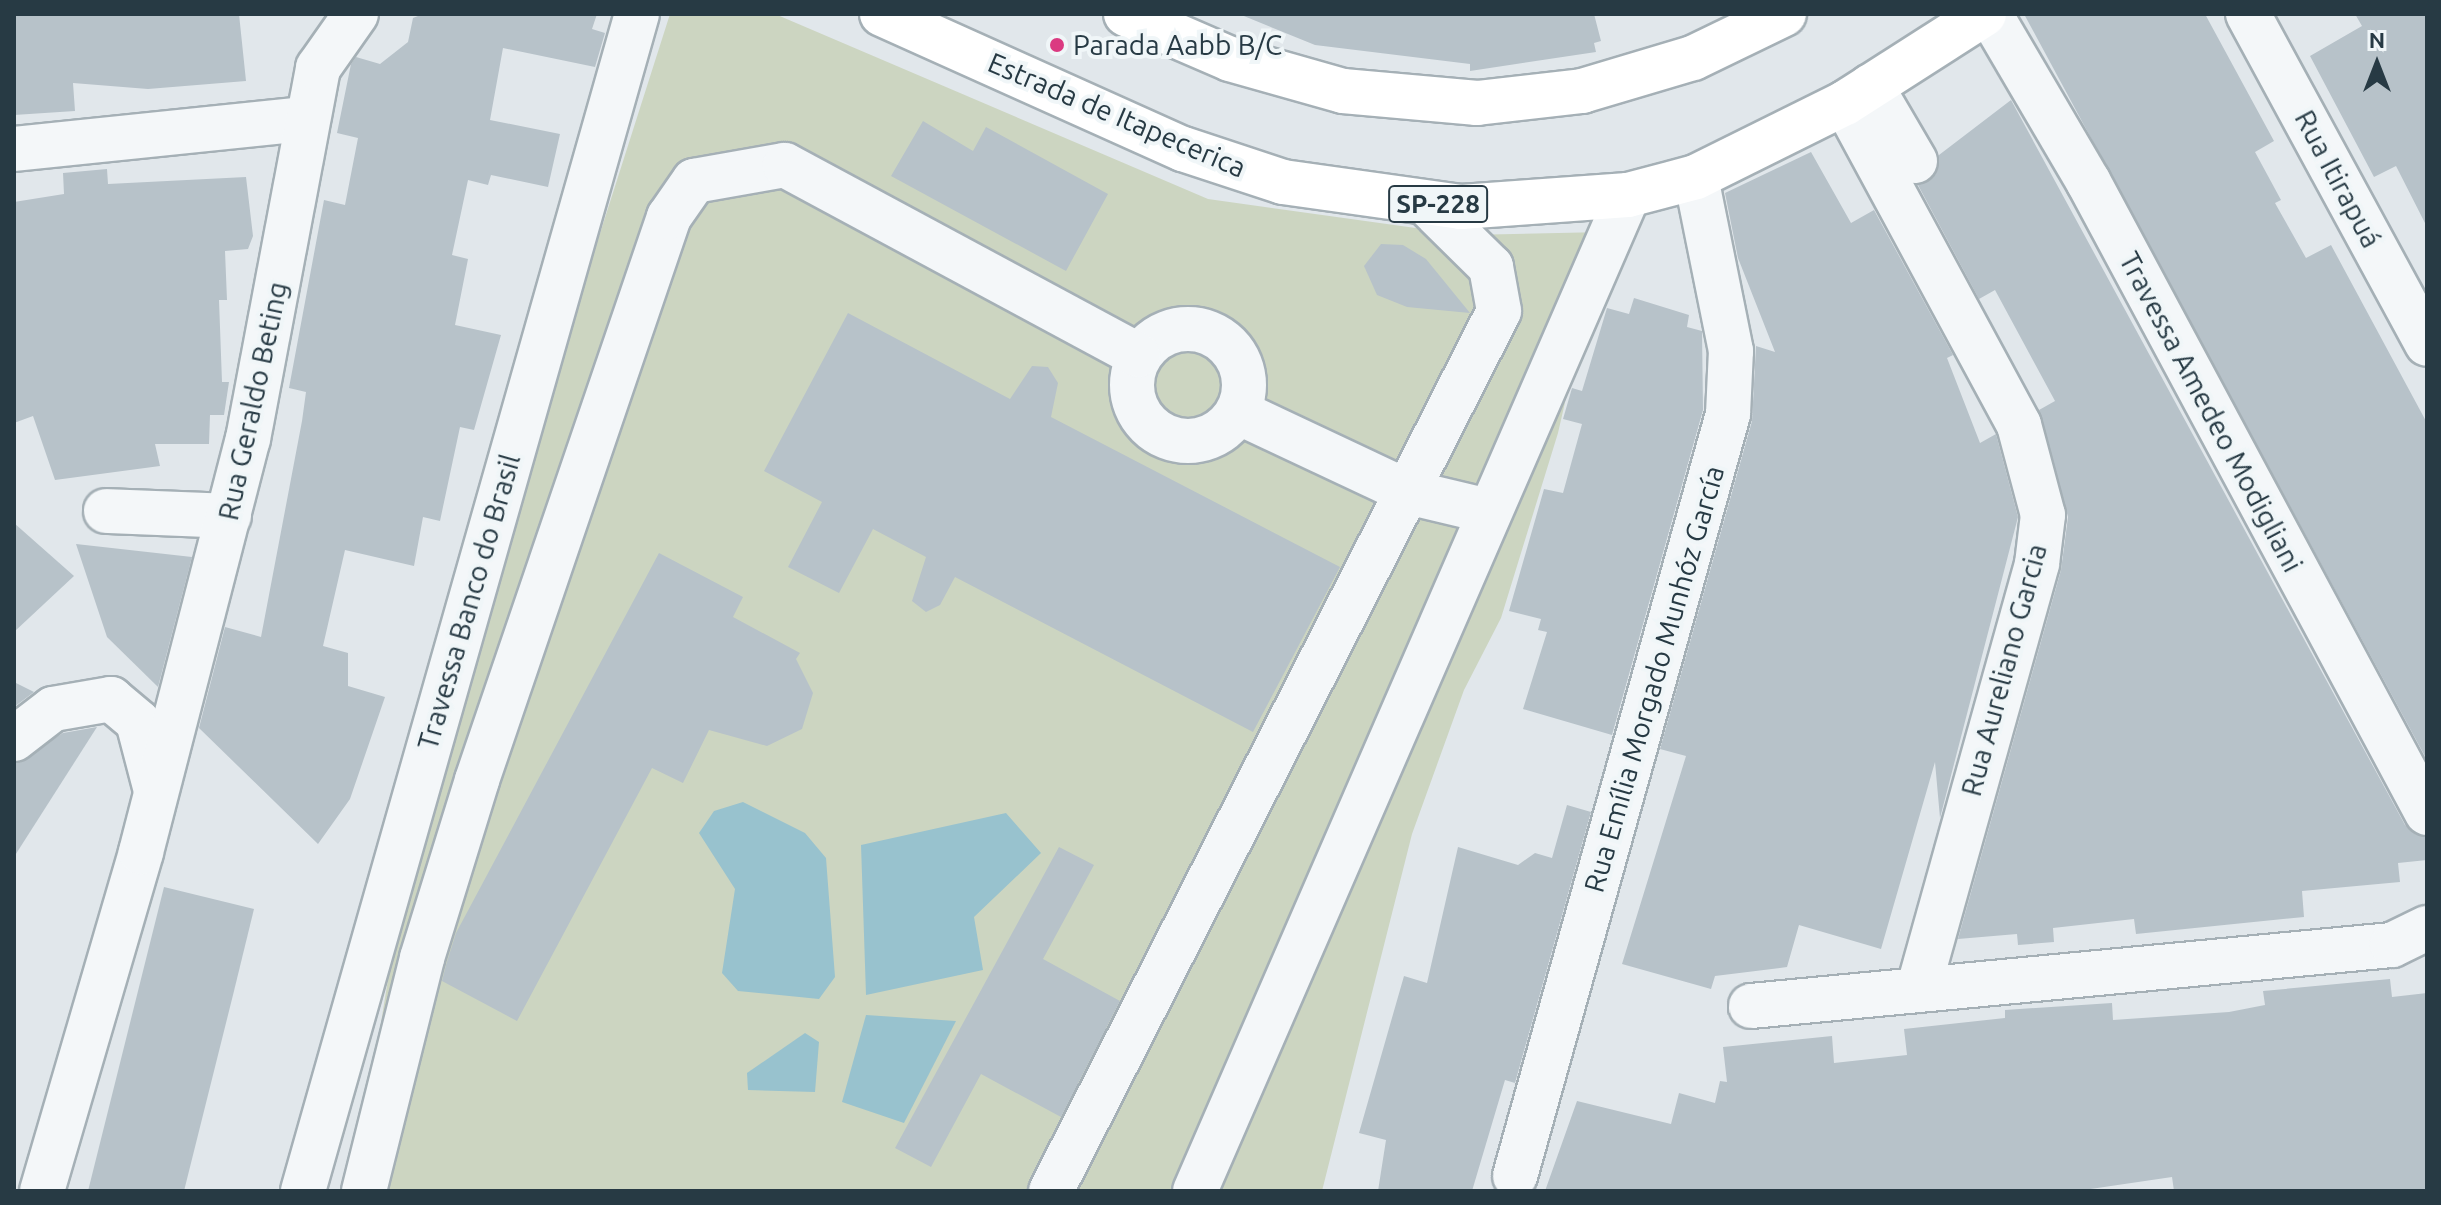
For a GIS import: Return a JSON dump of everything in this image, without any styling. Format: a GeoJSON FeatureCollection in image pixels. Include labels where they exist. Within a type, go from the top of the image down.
{"type":"FeatureCollection","features":[{"type":"Feature","properties":{"kind":"main road","name":"Estrada de Itapecerica"},"geometry":{"type":"LineString","coordinates":[[882,14],[1183,149],[1283,182],[1426,203],[1628,195],[1696,177],[1858,94],[1987,14]]}},
{"type":"Feature","properties":{"kind":"main road"},"geometry":{"type":"LineString","coordinates":[[1126,14],[1230,59],[1343,91],[1477,103],[1582,91],[1693,58],[1784,14]]}},
{"type":"Feature","properties":{"kind":"street","name":"Rua Geraldo Beting"},"geometry":{"type":"LineString","coordinates":[[42,1191],[156,795],[229,516],[287,244],[305,119],[318,68],[356,14]]}},
{"type":"Feature","properties":{"kind":"street","name":"Travessa Banco do Brasil"},"geometry":{"type":"LineString","coordinates":[[303,1191],[637,14]]}},
{"type":"Feature","properties":{"kind":"street","name":"Travessa Amedeo Modigliani"},"geometry":{"type":"LineString","coordinates":[[1987,14],[2088,181],[2427,813]]}},
{"type":"Feature","properties":{"kind":"street","name":"Rua Itirapuá"},"geometry":{"type":"LineString","coordinates":[[2248,14],[2427,344]]}},
{"type":"Feature","properties":{"kind":"street"},"geometry":{"type":"LineString","coordinates":[[1858,94],[1915,161]]}},
{"type":"Feature","properties":{"kind":"street","name":"Rua Aureliano Garcia"},"geometry":{"type":"LineString","coordinates":[[1858,94],[2019,425],[2043,515],[2037,564],[1918,990]]}},
{"type":"Feature","properties":{"kind":"street"},"geometry":{"type":"LineString","coordinates":[[14,149],[305,119]]}},
{"type":"Feature","properties":{"kind":"street"},"geometry":{"type":"LineString","coordinates":[[364,1191],[422,958],[477,780],[669,217],[694,181],[785,165],[1138,355]]}},
{"type":"Feature","properties":{"kind":"street","name":"Rua Emília Morgado Munhóz García"},"geometry":{"type":"LineString","coordinates":[[1515,1176],[1728,414],[1731,351],[1696,177]]}},
{"type":"Feature","properties":{"kind":"street"},"geometry":{"type":"LineString","coordinates":[[1195,1191],[1488,511],[1628,195]]}},
{"type":"Feature","properties":{"kind":"street"},"geometry":{"type":"LineString","coordinates":[[1051,1191],[1499,311],[1491,267],[1426,203]]}},
{"type":"Feature","properties":{"kind":"street"},"geometry":{"type":"LineString","coordinates":[[1189,330],[1231,346],[1246,378],[1240,413],[1213,438],[1176,442],[1144,424],[1130,390],[1138,355],[1165,332],[1189,330]]}},
{"type":"Feature","properties":{"kind":"street"},"geometry":{"type":"LineString","coordinates":[[1240,413],[1408,492],[1488,511]]}},
{"type":"Feature","properties":{"kind":"street"},"geometry":{"type":"LineString","coordinates":[[106,511],[229,516]]}},
{"type":"Feature","properties":{"kind":"street"},"geometry":{"type":"LineString","coordinates":[[14,739],[53,709],[111,699],[138,722],[156,795]]}},
{"type":"Feature","properties":{"kind":"street"},"geometry":{"type":"LineString","coordinates":[[1751,1006],[2392,945],[2427,928]]}},
{"type":"Feature","properties":{"kind":"green space"},"geometry":{"type":"Polygon","coordinates":[[[670,14],[775,14],[1208,199],[1466,235],[1604,232],[1558,433],[1501,618],[1464,690],[1412,834],[1322,1191],[374,1191],[373,1072],[415,813],[670,14]]]}},
{"type":"Feature","properties":{"kind":"water"},"geometry":{"type":"Polygon","coordinates":[[[743,802],[805,833],[826,858],[835,977],[819,999],[738,991],[722,973],[735,889],[699,833],[714,811],[743,802]]]}},
{"type":"Feature","properties":{"kind":"water"},"geometry":{"type":"Polygon","coordinates":[[[1006,813],[1041,853],[974,917],[983,970],[866,995],[861,845],[1006,813]]]}},
{"type":"Feature","properties":{"kind":"water"},"geometry":{"type":"Polygon","coordinates":[[[866,1015],[956,1021],[904,1123],[842,1102],[866,1015]]]}},
{"type":"Feature","properties":{"kind":"water"},"geometry":{"type":"Polygon","coordinates":[[[805,1033],[819,1042],[815,1092],[748,1090],[747,1073],[805,1033]]]}},
{"type":"Feature","properties":{"kind":"building"},"geometry":{"type":"Polygon","coordinates":[[[14,14],[239,14],[246,81],[148,89],[73,83],[75,111],[14,115],[14,14]]]}},
{"type":"Feature","properties":{"kind":"building"},"geometry":{"type":"Polygon","coordinates":[[[423,14],[597,14],[592,29],[605,33],[595,67],[503,48],[490,120],[560,134],[548,187],[491,175],[488,185],[468,180],[452,255],[468,259],[455,325],[501,335],[474,430],[460,427],[440,521],[423,517],[414,566],[345,550],[323,646],[348,653],[348,686],[385,697],[350,799],[318,844],[199,728],[225,627],[261,637],[302,421],[306,392],[289,388],[324,200],[345,205],[358,138],[337,133],[351,64],[356,57],[380,64],[408,42],[413,18],[423,14]]]}},
{"type":"Feature","properties":{"kind":"building"},"geometry":{"type":"Polygon","coordinates":[[[1239,14],[1594,14],[1601,41],[1594,43],[1596,52],[1470,71],[1470,64],[1315,45],[1239,14]]]}},
{"type":"Feature","properties":{"kind":"building"},"geometry":{"type":"Polygon","coordinates":[[[2024,14],[2205,14],[2274,141],[2255,152],[2281,200],[2275,203],[2306,258],[2331,245],[2427,423],[2427,760],[2024,14]]]}},
{"type":"Feature","properties":{"kind":"building"},"geometry":{"type":"Polygon","coordinates":[[[2355,14],[2427,14],[2427,227],[2396,166],[2374,177],[2310,56],[2362,26],[2355,14]]]}},
{"type":"Feature","properties":{"kind":"building"},"geometry":{"type":"Polygon","coordinates":[[[2011,100],[2405,825],[2427,838],[2427,860],[2398,863],[2400,882],[2302,891],[2304,917],[2136,934],[2134,919],[2053,928],[2054,942],[2018,945],[2017,934],[1958,939],[2061,570],[2068,517],[2039,410],[2055,401],[1995,290],[1979,299],[1918,185],[1936,174],[1939,155],[2011,100]]]}},
{"type":"Feature","properties":{"kind":"building"},"geometry":{"type":"Polygon","coordinates":[[[923,121],[973,151],[986,127],[1108,194],[1066,271],[891,176],[923,121]]]}},
{"type":"Feature","properties":{"kind":"building"},"geometry":{"type":"Polygon","coordinates":[[[1811,152],[1851,223],[1874,210],[1953,355],[1947,358],[1980,443],[1996,434],[2018,517],[1940,818],[1935,762],[1881,949],[1799,925],[1787,967],[1715,976],[1711,989],[1622,964],[1686,756],[1660,749],[1752,421],[1756,346],[1775,352],[1738,258],[1725,193],[1811,152]]]}},
{"type":"Feature","properties":{"kind":"building"},"geometry":{"type":"Polygon","coordinates":[[[107,169],[108,184],[246,177],[253,236],[248,249],[225,251],[227,300],[219,300],[222,382],[229,382],[224,415],[210,415],[209,444],[155,444],[160,466],[55,480],[33,416],[14,423],[14,202],[64,194],[63,173],[107,169]]]}},
{"type":"Feature","properties":{"kind":"building"},"geometry":{"type":"Polygon","coordinates":[[[1381,244],[1403,245],[1426,259],[1470,313],[1407,307],[1377,295],[1364,266],[1381,244]]]}},
{"type":"Feature","properties":{"kind":"building"},"geometry":{"type":"Polygon","coordinates":[[[1634,298],[1689,315],[1687,327],[1702,331],[1703,410],[1612,735],[1523,709],[1547,632],[1538,630],[1541,619],[1509,611],[1544,489],[1563,493],[1582,424],[1563,419],[1572,388],[1582,391],[1607,308],[1629,314],[1634,298]]]}},
{"type":"Feature","properties":{"kind":"building"},"geometry":{"type":"Polygon","coordinates":[[[848,313],[1010,399],[1032,366],[1048,367],[1058,383],[1051,417],[1340,567],[1253,732],[955,577],[940,605],[926,612],[912,601],[926,557],[873,529],[839,593],[788,567],[822,502],[764,471],[848,313]]]}},
{"type":"Feature","properties":{"kind":"building"},"geometry":{"type":"Polygon","coordinates":[[[14,523],[74,576],[14,632],[14,523]]]}},
{"type":"Feature","properties":{"kind":"building"},"geometry":{"type":"Polygon","coordinates":[[[76,544],[192,557],[158,687],[107,637],[76,544]]]}},
{"type":"Feature","properties":{"kind":"building"},"geometry":{"type":"Polygon","coordinates":[[[659,553],[743,597],[733,617],[800,653],[796,659],[813,693],[802,729],[767,746],[709,730],[683,783],[652,768],[517,1021],[442,981],[446,965],[456,933],[659,553]]]}},
{"type":"Feature","properties":{"kind":"building"},"geometry":{"type":"Polygon","coordinates":[[[14,682],[34,692],[14,707],[14,682]]]}},
{"type":"Feature","properties":{"kind":"building"},"geometry":{"type":"Polygon","coordinates":[[[97,727],[14,857],[14,763],[63,733],[97,727]]]}},
{"type":"Feature","properties":{"kind":"building"},"geometry":{"type":"Polygon","coordinates":[[[1567,805],[1591,812],[1515,1083],[1505,1080],[1472,1191],[1378,1191],[1386,1140],[1359,1133],[1404,976],[1427,983],[1458,847],[1518,865],[1535,853],[1552,858],[1567,805]]]}},
{"type":"Feature","properties":{"kind":"building"},"geometry":{"type":"Polygon","coordinates":[[[1059,847],[1094,865],[1043,959],[1120,1001],[1061,1117],[981,1074],[931,1167],[895,1148],[1059,847]]]}},
{"type":"Feature","properties":{"kind":"building"},"geometry":{"type":"Polygon","coordinates":[[[164,887],[254,909],[184,1191],[88,1191],[164,887]]]}},
{"type":"Feature","properties":{"kind":"building"},"geometry":{"type":"Polygon","coordinates":[[[2390,979],[2392,997],[2427,993],[2427,1191],[2174,1191],[2172,1177],[2077,1191],[1545,1191],[1577,1101],[1671,1124],[1679,1093],[1715,1103],[1720,1081],[1727,1082],[1723,1047],[1832,1036],[1834,1063],[1907,1055],[1904,1029],[2005,1018],[2005,1010],[2112,1003],[2113,1020],[2229,1012],[2265,1005],[2263,991],[2390,979]]]}},
{"type":"Feature","properties":{"kind":"place","name":"Parada Aabb B/C"},"geometry":{"type":"Point","coordinates":[1057,45]}}]}
